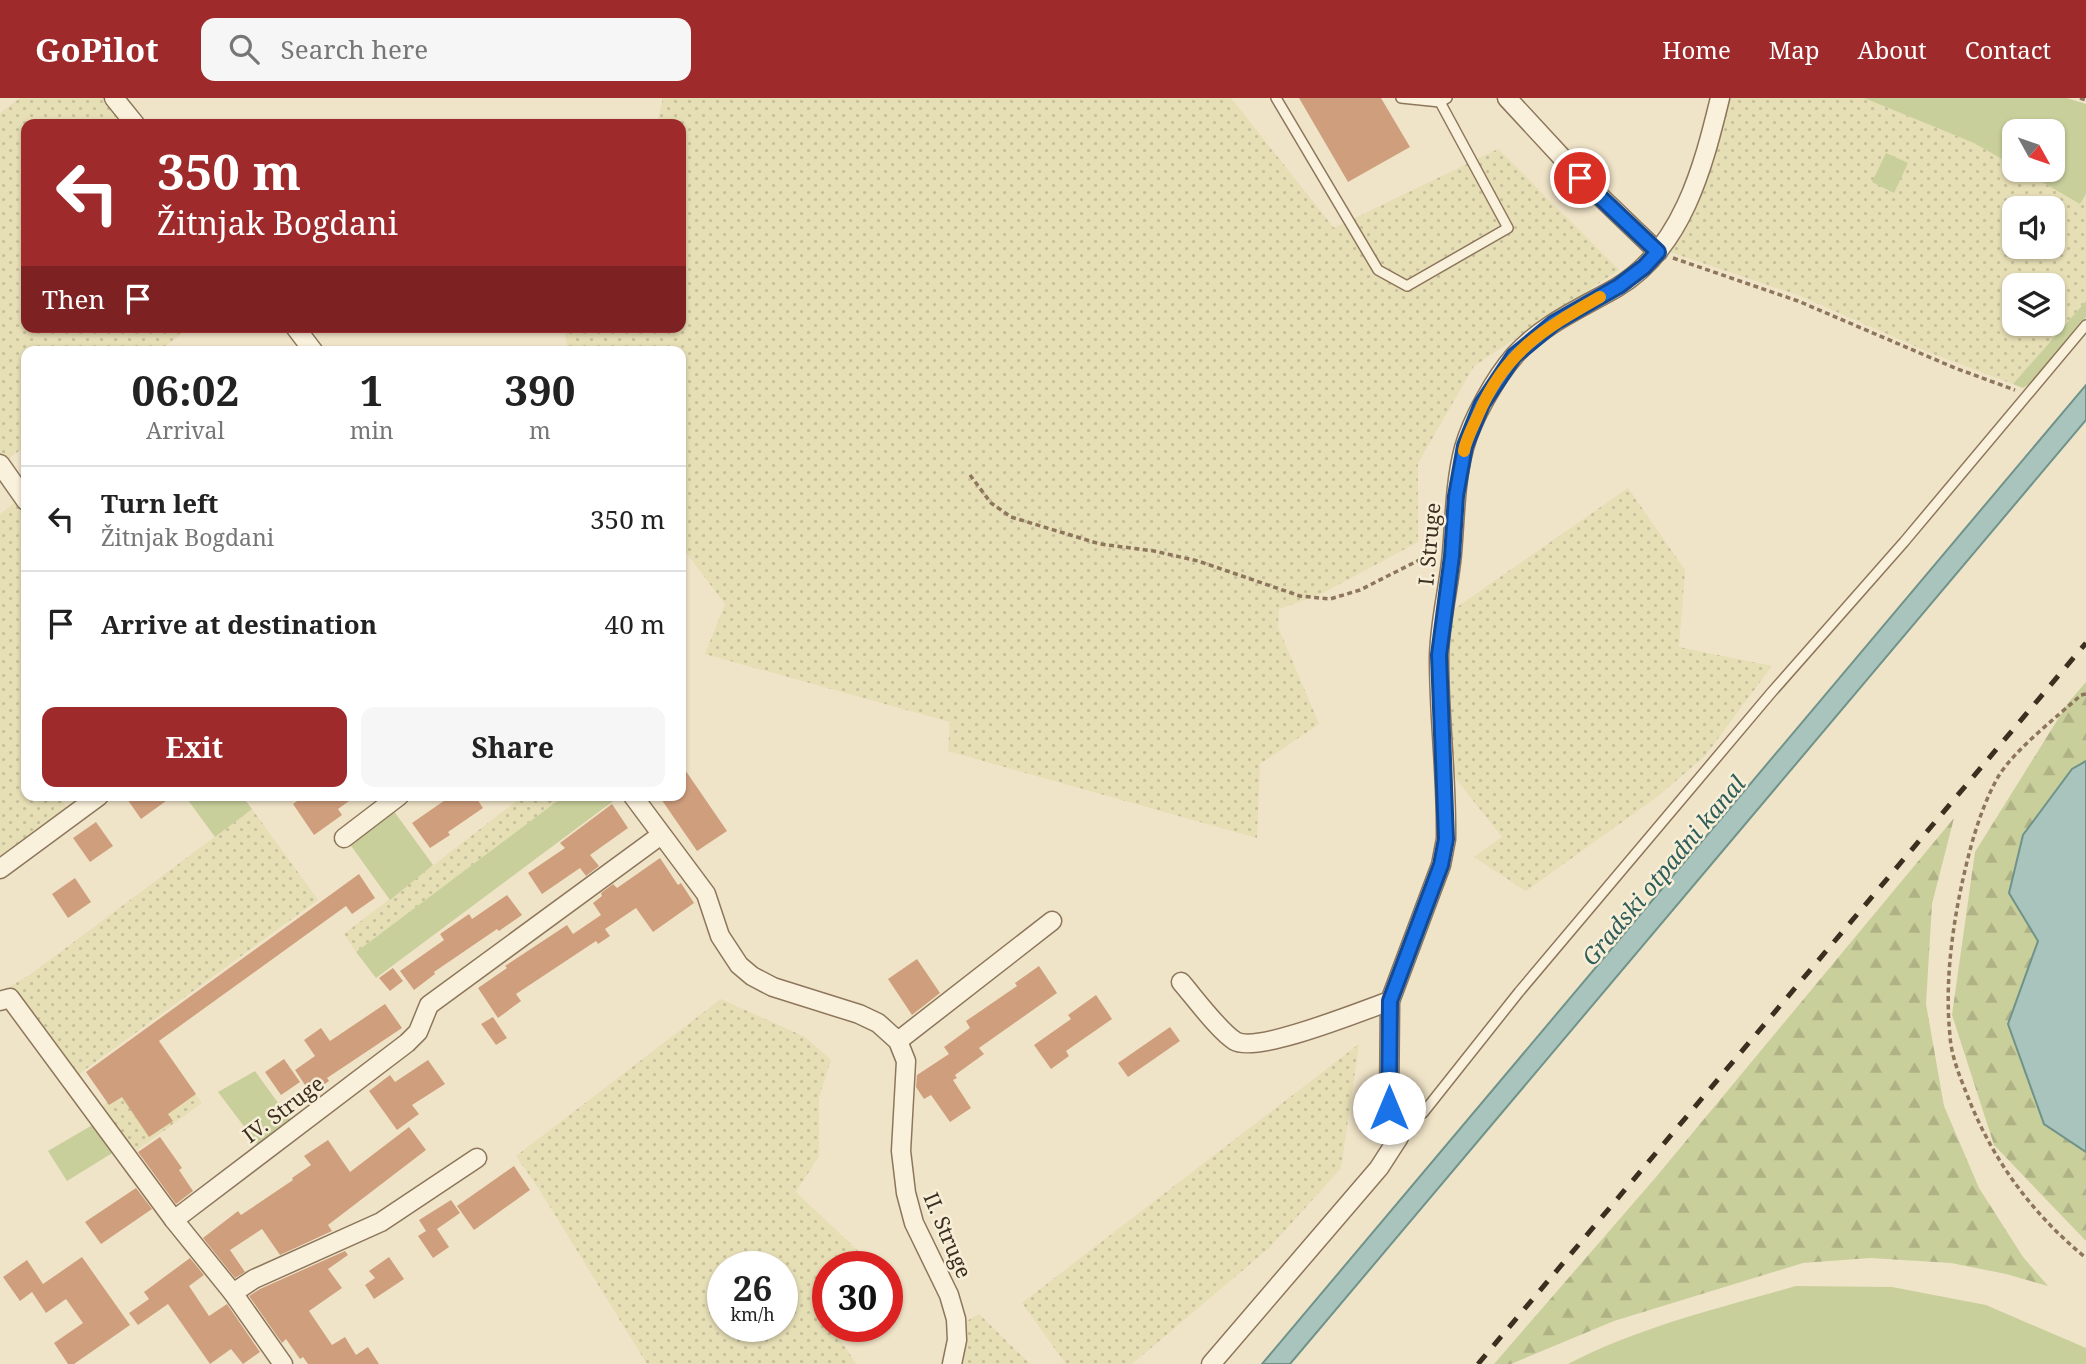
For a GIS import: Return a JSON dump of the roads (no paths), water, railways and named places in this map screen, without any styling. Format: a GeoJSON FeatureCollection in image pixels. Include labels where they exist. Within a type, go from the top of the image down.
{"type":"FeatureCollection","features":[{"type":"Feature","properties":{"kind":"street"},"geometry":{"type":"LineString","coordinates":[[114,98],[131,119]]}},
{"type":"Feature","properties":{"kind":"street"},"geometry":{"type":"LineString","coordinates":[[1507,98],[1580,178],[1658,252]]}},
{"type":"Feature","properties":{"kind":"street","name":"I. Struge"},"geometry":{"type":"LineString","coordinates":[[1400,1125],[1389,1108],[1390,1001],[1441,865],[1446,839],[1439,655],[1456,496],[1465,446],[1482,404],[1514,356],[1554,323],[1619,286],[1644,267],[1658,252],[1678,222],[1692,190],[1720,98]]}},
{"type":"Feature","properties":{"kind":"street"},"geometry":{"type":"LineString","coordinates":[[0,464],[21,494]]}},
{"type":"Feature","properties":{"kind":"street"},"geometry":{"type":"LineString","coordinates":[[0,869],[92,801]]}},
{"type":"Feature","properties":{"kind":"street"},"geometry":{"type":"LineString","coordinates":[[344,838],[392,801]]}},
{"type":"Feature","properties":{"kind":"street"},"geometry":{"type":"LineString","coordinates":[[637,801],[706,894],[729,954],[752,976],[794,996],[859,1014],[878,1023],[898,1041],[1052,921]]}},
{"type":"Feature","properties":{"kind":"street","name":"IV. Struge"},"geometry":{"type":"LineString","coordinates":[[173,1220],[418,1032],[429,1005],[661,835]]}},
{"type":"Feature","properties":{"kind":"street"},"geometry":{"type":"LineString","coordinates":[[1181,982],[1227,1034],[1237,1042],[1247,1044],[1298,1034],[1390,1001]]}},
{"type":"Feature","properties":{"kind":"street"},"geometry":{"type":"LineString","coordinates":[[0,1001],[10,998],[173,1220],[233,1293],[283,1364]]}},
{"type":"Feature","properties":{"kind":"street","name":"II. Struge"},"geometry":{"type":"LineString","coordinates":[[898,1041],[906,1061],[901,1151],[906,1193],[914,1223],[949,1295],[956,1319],[957,1340],[952,1364]]}},
{"type":"Feature","properties":{"kind":"street"},"geometry":{"type":"LineString","coordinates":[[1211,1364],[1379,1168],[1399,1137],[1400,1125]]}},
{"type":"Feature","properties":{"kind":"street"},"geometry":{"type":"LineString","coordinates":[[233,1293],[254,1279],[381,1222],[477,1158]]}},
{"type":"Feature","properties":{"kind":"lane"},"geometry":{"type":"LineString","coordinates":[[1276,98],[1378,270],[1407,285],[1508,228],[1444,100],[1401,98]]}},
{"type":"Feature","properties":{"kind":"lane"},"geometry":{"type":"LineString","coordinates":[[1400,1125],[1423,1113],[1519,992],[2086,325]]}},
{"type":"Feature","properties":{"kind":"water"},"geometry":{"type":"Polygon","coordinates":[[[2086,385],[2086,420],[1290,1364],[1262,1364],[2086,385]]]}},
{"type":"Feature","properties":{"kind":"water"},"geometry":{"type":"Polygon","coordinates":[[[2086,761],[2086,1152],[2044,1124],[2008,1024],[2038,941],[2009,893],[2023,835],[2072,769],[2086,761]]]}},
{"type":"Feature","properties":{"kind":"railway"},"geometry":{"type":"LineString","coordinates":[[1478,1364],[2086,643]]}},
{"type":"Feature","properties":{"kind":"water label","name":"Gradski otpadni kanal"},"geometry":{"type":"Point","coordinates":[1663,870]}}]}
